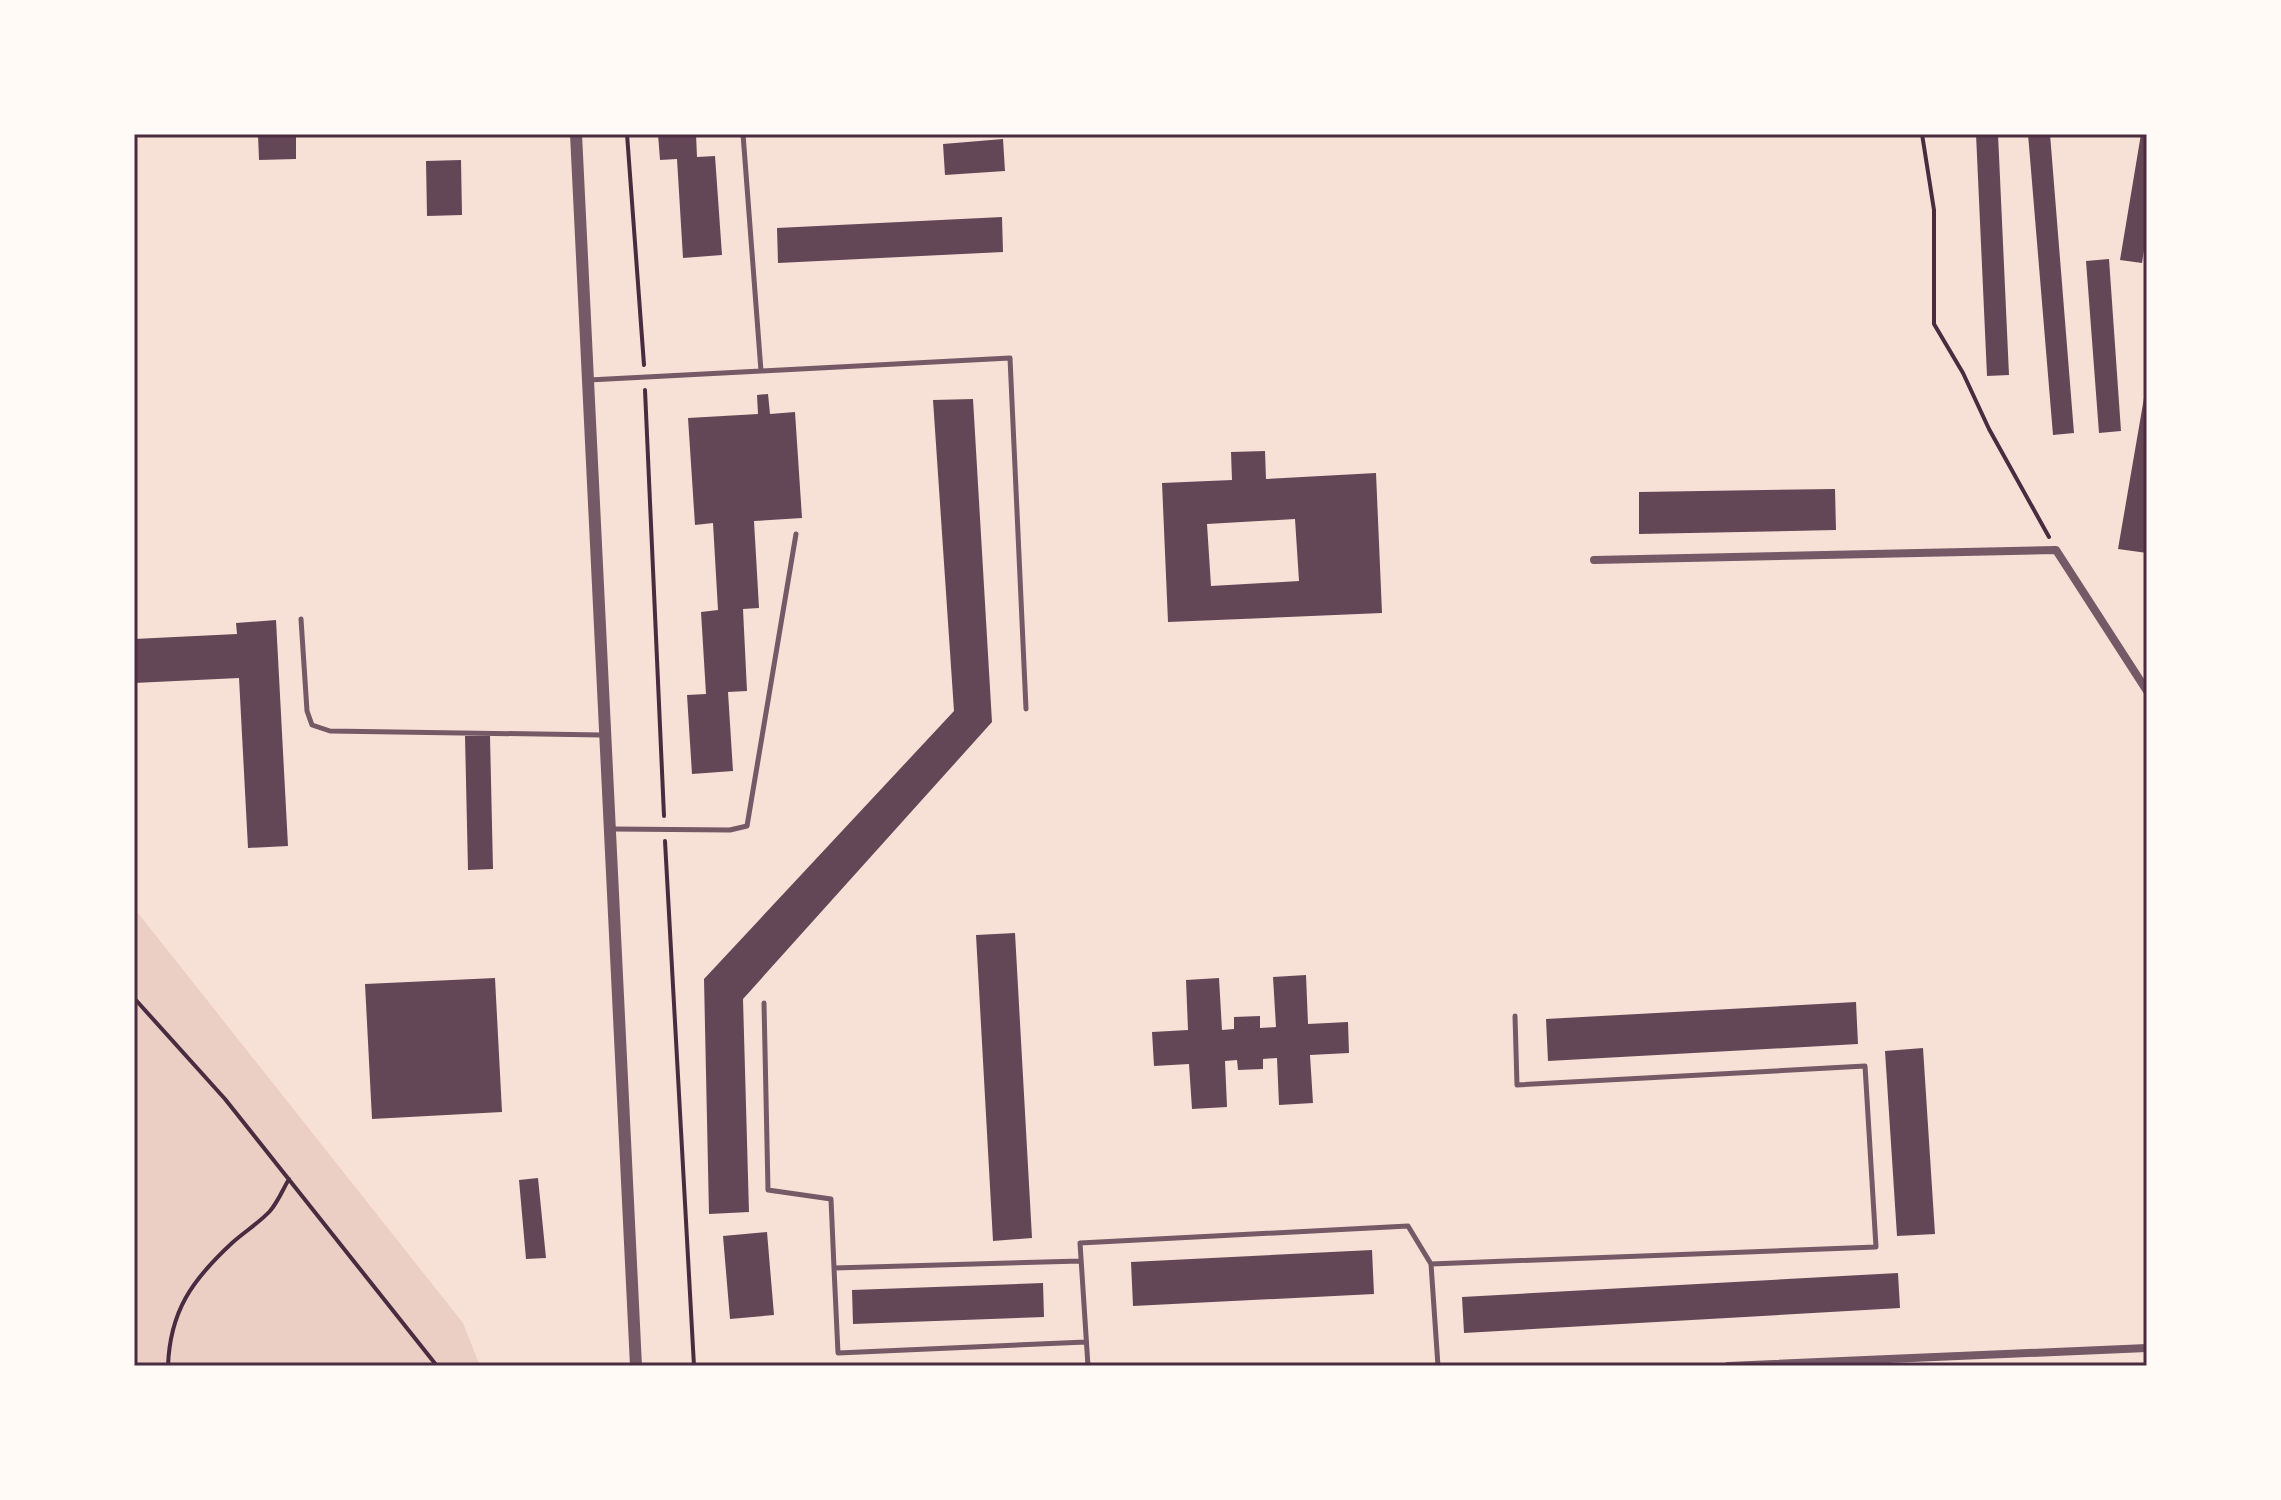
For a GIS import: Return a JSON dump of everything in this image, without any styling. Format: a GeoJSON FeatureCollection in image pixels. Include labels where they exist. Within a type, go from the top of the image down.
{"type":"FeatureCollection","features":[{"type":"Feature","properties":{"kind":"street"},"geometry":{"type":"LineString","coordinates":[[576,134],[636,1366]]}},
{"type":"Feature","properties":{"kind":"street"},"geometry":{"type":"LineString","coordinates":[[1594,560],[2056,550],[2147,691]]}},
{"type":"Feature","properties":{"kind":"street"},"geometry":{"type":"LineString","coordinates":[[1728,1366],[2147,1348]]}},
{"type":"Feature","properties":{"kind":"lane"},"geometry":{"type":"LineString","coordinates":[[743,134],[761,371]]}},
{"type":"Feature","properties":{"kind":"lane"},"geometry":{"type":"LineString","coordinates":[[586,380],[1010,358],[1026,709]]}},
{"type":"Feature","properties":{"kind":"lane"},"geometry":{"type":"LineString","coordinates":[[608,829],[730,830],[747,826],[796,534]]}},
{"type":"Feature","properties":{"kind":"lane"},"geometry":{"type":"LineString","coordinates":[[301,619],[307,711],[312,725],[330,731],[603,735]]}},
{"type":"Feature","properties":{"kind":"lane"},"geometry":{"type":"LineString","coordinates":[[764,1003],[768,1190],[831,1199],[838,1353],[1086,1342]]}},
{"type":"Feature","properties":{"kind":"lane"},"geometry":{"type":"LineString","coordinates":[[1431,1264],[1876,1247],[1865,1066],[1517,1085],[1515,1016]]}},
{"type":"Feature","properties":{"kind":"lane"},"geometry":{"type":"LineString","coordinates":[[1088,1366],[1080,1243],[1408,1226],[1431,1264],[1438,1366]]}},
{"type":"Feature","properties":{"kind":"lane"},"geometry":{"type":"LineString","coordinates":[[834,1268],[1081,1261]]}},
{"type":"Feature","properties":{"kind":"path"},"geometry":{"type":"LineString","coordinates":[[627,134],[645,377],[664,830],[694,1366]]}},
{"type":"Feature","properties":{"kind":"path"},"geometry":{"type":"LineString","coordinates":[[1922,134],[1934,210],[1934,324],[2056,550]]}},
{"type":"Feature","properties":{"kind":"path"},"geometry":{"type":"LineString","coordinates":[[134,998],[225,1099],[437,1366]]}},
{"type":"Feature","properties":{"kind":"path"},"geometry":{"type":"LineString","coordinates":[[168,1366],[176,1315],[190,1289],[231,1244],[271,1210],[289,1179]]}},
{"type":"Feature","properties":{"kind":"shaded area"},"geometry":{"type":"Polygon","coordinates":[[[134,908],[463,1323],[480,1366],[134,1366],[134,908]]]}},
{"type":"Feature","properties":{"kind":"building"},"geometry":{"type":"Polygon","coordinates":[[[258,134],[296,134],[296,159],[259,160],[258,134]]]}},
{"type":"Feature","properties":{"kind":"building"},"geometry":{"type":"Polygon","coordinates":[[[658,134],[696,134],[697,157],[715,156],[722,255],[683,258],[677,159],[660,160],[658,134]]]}},
{"type":"Feature","properties":{"kind":"building"},"geometry":{"type":"Polygon","coordinates":[[[1976,134],[1998,134],[2009,375],[1987,376],[1976,134]]]}},
{"type":"Feature","properties":{"kind":"building"},"geometry":{"type":"Polygon","coordinates":[[[2028,134],[2050,134],[2074,433],[2053,435],[2028,134]]]}},
{"type":"Feature","properties":{"kind":"building"},"geometry":{"type":"Polygon","coordinates":[[[2141,134],[2147,134],[2147,231],[2142,263],[2120,260],[2141,134]]]}},
{"type":"Feature","properties":{"kind":"building"},"geometry":{"type":"Polygon","coordinates":[[[1003,139],[1005,171],[945,175],[943,144],[1003,139]]]}},
{"type":"Feature","properties":{"kind":"building"},"geometry":{"type":"Polygon","coordinates":[[[461,160],[462,215],[427,216],[426,161],[461,160]]]}},
{"type":"Feature","properties":{"kind":"building"},"geometry":{"type":"Polygon","coordinates":[[[1002,217],[1003,252],[778,263],[777,228],[1002,217]]]}},
{"type":"Feature","properties":{"kind":"building"},"geometry":{"type":"Polygon","coordinates":[[[2109,259],[2121,431],[2099,433],[2086,261],[2109,259]]]}},
{"type":"Feature","properties":{"kind":"building"},"geometry":{"type":"Polygon","coordinates":[[[2147,393],[2147,553],[2118,549],[2147,393]]]}},
{"type":"Feature","properties":{"kind":"building"},"geometry":{"type":"Polygon","coordinates":[[[768,394],[770,414],[795,412],[802,518],[754,521],[759,608],[743,609],[747,691],[728,692],[733,771],[692,774],[687,695],[706,694],[701,612],[718,610],[713,523],[695,525],[688,418],[758,414],[757,395],[768,394]]]}},
{"type":"Feature","properties":{"kind":"building"},"geometry":{"type":"Polygon","coordinates":[[[973,399],[992,722],[743,999],[749,1212],[709,1214],[704,979],[954,711],[933,400],[973,399]]]}},
{"type":"Feature","properties":{"kind":"building"},"geometry":{"type":"Polygon","coordinates":[[[1265,451],[1266,479],[1376,473],[1382,613],[1168,622],[1162,483],[1232,480],[1231,452],[1265,451]],[[1295,519],[1207,524],[1211,586],[1299,581],[1295,519]]]}},
{"type":"Feature","properties":{"kind":"building"},"geometry":{"type":"Polygon","coordinates":[[[1835,489],[1836,530],[1639,534],[1639,492],[1835,489]]]}},
{"type":"Feature","properties":{"kind":"building"},"geometry":{"type":"Polygon","coordinates":[[[276,620],[288,846],[248,848],[239,678],[134,683],[134,639],[237,634],[236,623],[276,620]]]}},
{"type":"Feature","properties":{"kind":"building"},"geometry":{"type":"Polygon","coordinates":[[[465,736],[490,736],[493,869],[468,870],[465,736]]]}},
{"type":"Feature","properties":{"kind":"building"},"geometry":{"type":"Polygon","coordinates":[[[1015,933],[1032,1238],[993,1241],[976,935],[1015,933]]]}},
{"type":"Feature","properties":{"kind":"building"},"geometry":{"type":"Polygon","coordinates":[[[1306,975],[1308,1024],[1348,1022],[1349,1053],[1310,1055],[1313,1103],[1279,1105],[1277,1058],[1263,1059],[1263,1069],[1238,1070],[1237,1060],[1225,1061],[1227,1107],[1192,1109],[1189,1064],[1154,1066],[1152,1032],[1188,1030],[1186,980],[1219,978],[1222,1030],[1234,1029],[1234,1017],[1260,1016],[1260,1028],[1276,1027],[1273,977],[1306,975]]]}},
{"type":"Feature","properties":{"kind":"building"},"geometry":{"type":"Polygon","coordinates":[[[495,978],[502,1112],[372,1119],[365,984],[495,978]]]}},
{"type":"Feature","properties":{"kind":"building"},"geometry":{"type":"Polygon","coordinates":[[[1856,1002],[1858,1044],[1548,1061],[1546,1019],[1856,1002]]]}},
{"type":"Feature","properties":{"kind":"building"},"geometry":{"type":"Polygon","coordinates":[[[1923,1048],[1935,1234],[1897,1236],[1885,1051],[1923,1048]]]}},
{"type":"Feature","properties":{"kind":"building"},"geometry":{"type":"Polygon","coordinates":[[[538,1178],[546,1258],[526,1259],[519,1180],[538,1178]]]}},
{"type":"Feature","properties":{"kind":"building"},"geometry":{"type":"Polygon","coordinates":[[[767,1232],[774,1315],[730,1319],[723,1236],[767,1232]]]}},
{"type":"Feature","properties":{"kind":"building"},"geometry":{"type":"Polygon","coordinates":[[[1372,1250],[1374,1294],[1133,1306],[1131,1262],[1372,1250]]]}},
{"type":"Feature","properties":{"kind":"building"},"geometry":{"type":"Polygon","coordinates":[[[1898,1273],[1900,1308],[1464,1333],[1462,1297],[1898,1273]]]}},
{"type":"Feature","properties":{"kind":"building"},"geometry":{"type":"Polygon","coordinates":[[[1043,1283],[1044,1317],[853,1324],[852,1290],[1043,1283]]]}}]}
